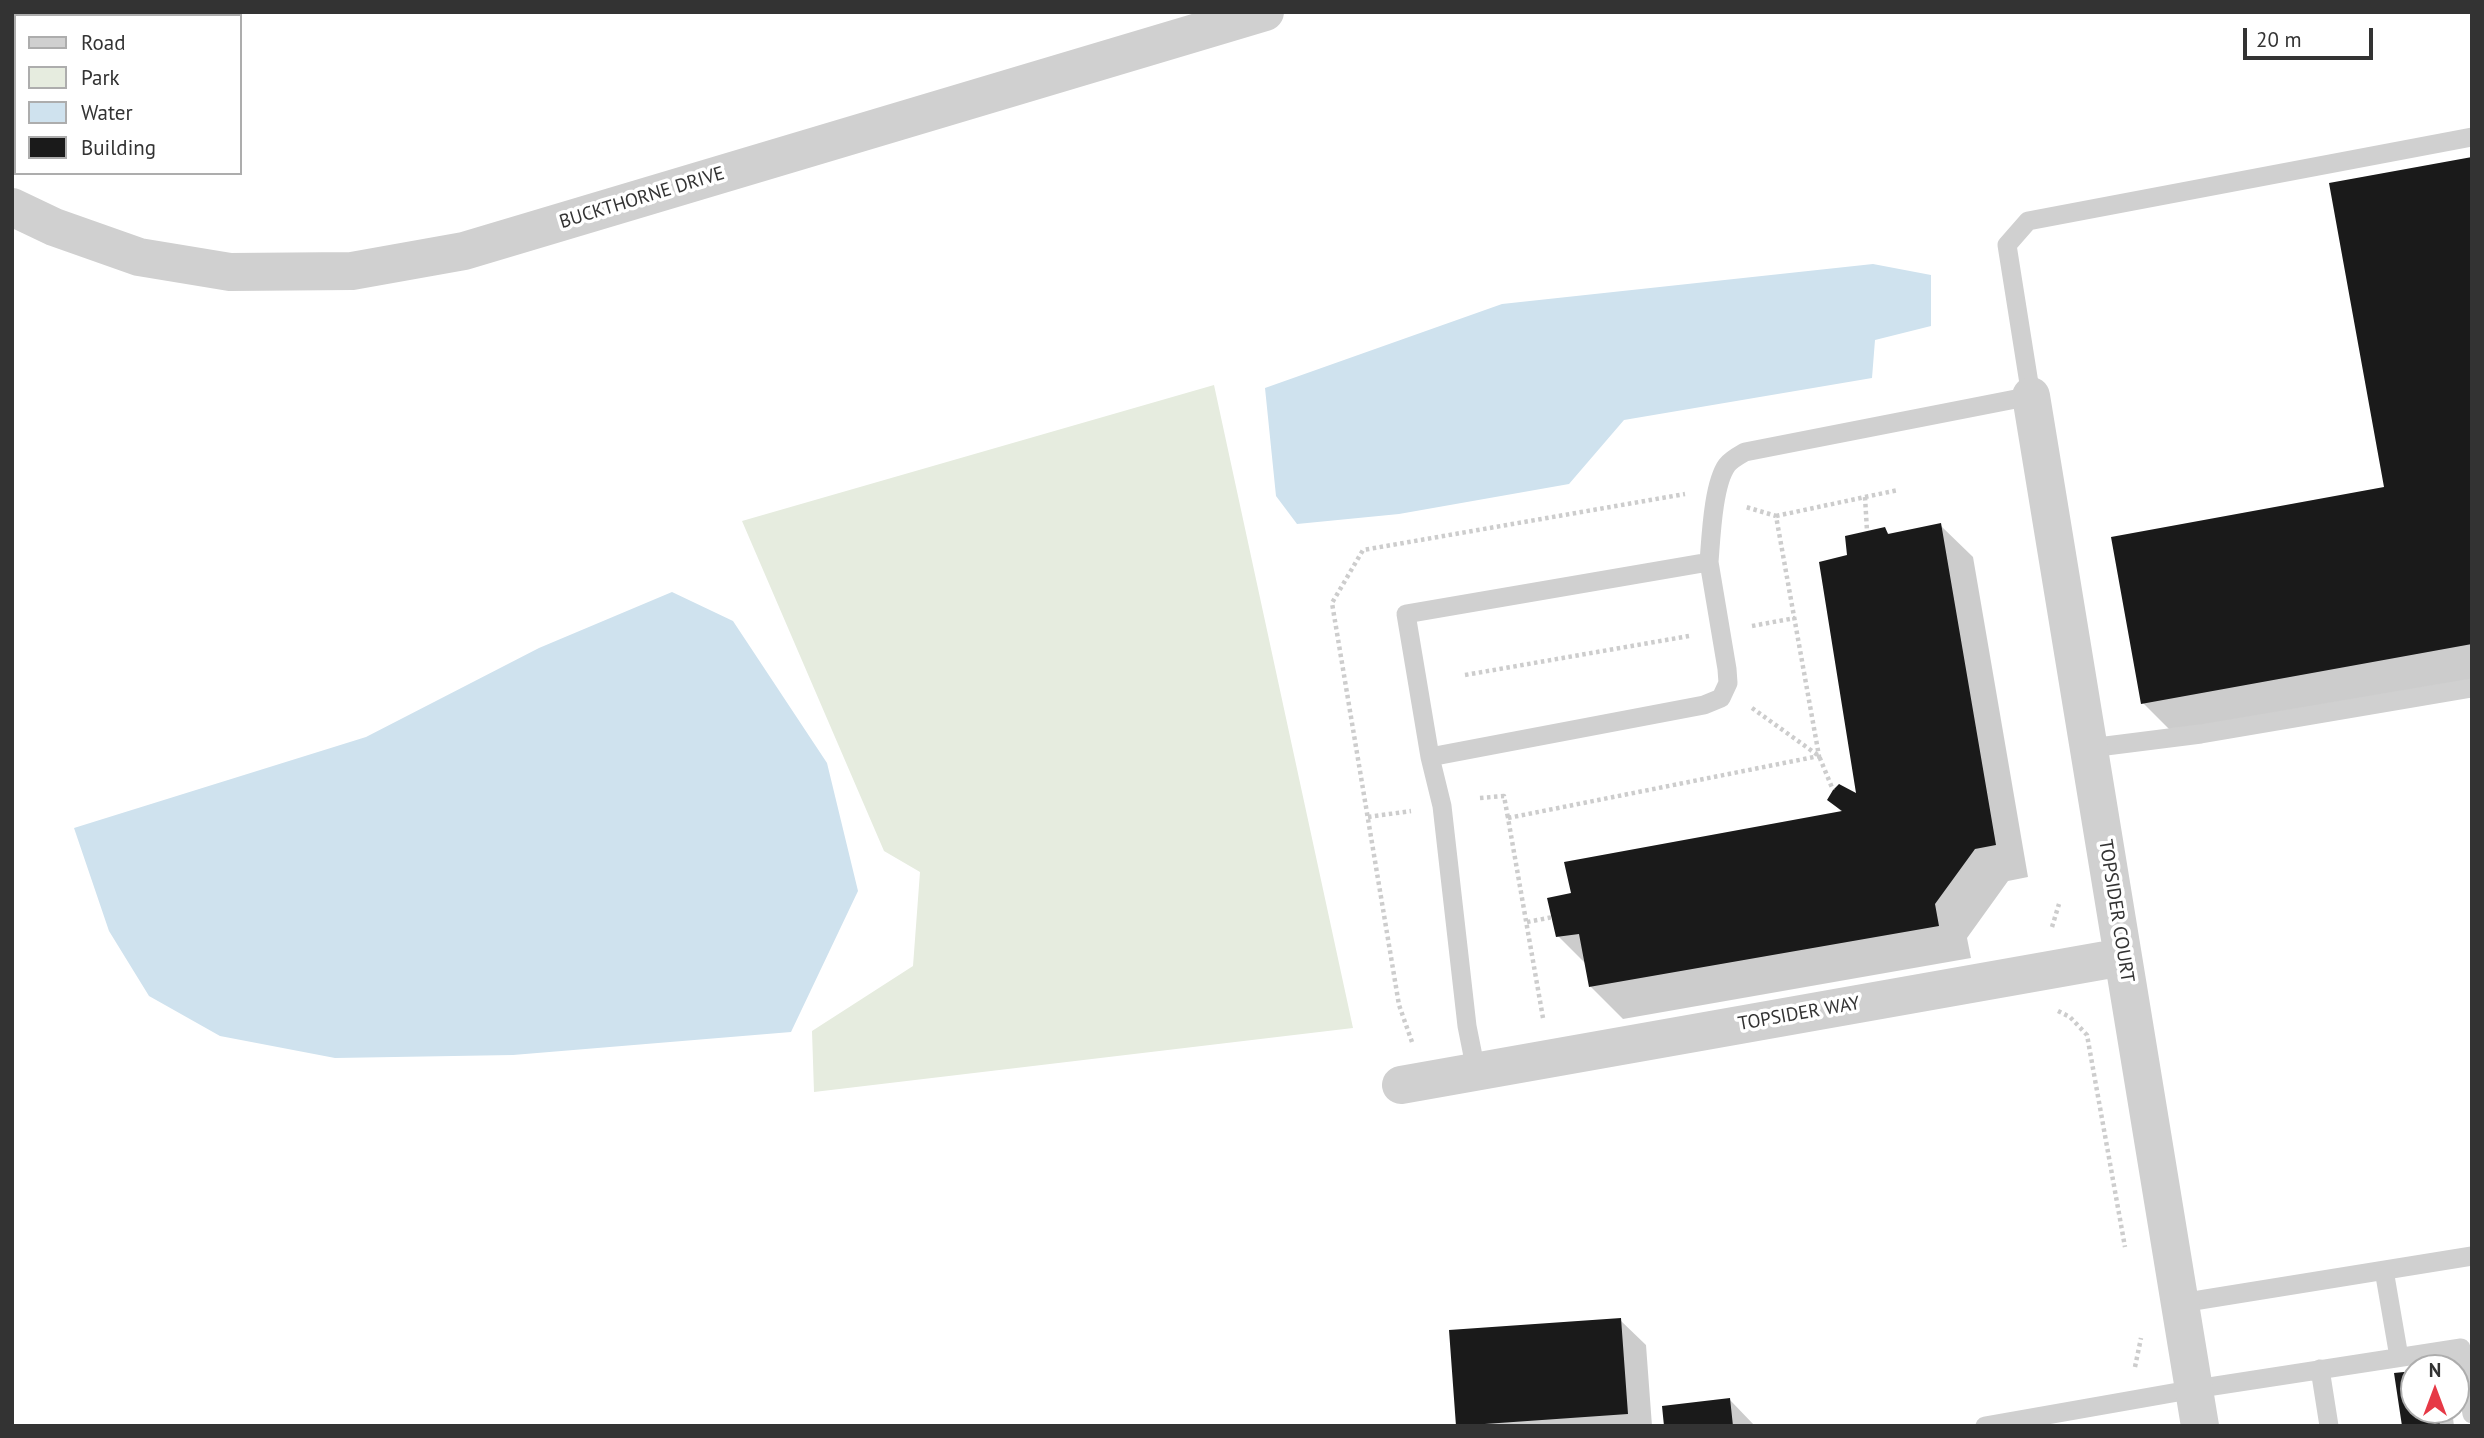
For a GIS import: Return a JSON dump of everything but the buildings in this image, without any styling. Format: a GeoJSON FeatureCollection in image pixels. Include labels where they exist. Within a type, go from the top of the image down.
{"type":"FeatureCollection","features":[{"type":"Feature","properties":{"kind":"street","name":"BUCKTHORNE DRIVE"},"geometry":{"type":"LineString","coordinates":[[12,207],[54,227],[139,257],[230,272],[352,271],[464,251],[1265,12]]}},
{"type":"Feature","properties":{"kind":"street","name":"TOPSIDER COURT"},"geometry":{"type":"LineString","coordinates":[[2031,396],[2198,1407]]}},
{"type":"Feature","properties":{"kind":"street","name":"TOPSIDER WAY"},"geometry":{"type":"LineString","coordinates":[[1476,1071],[2123,957]]}},
{"type":"Feature","properties":{"kind":"street"},"geometry":{"type":"LineString","coordinates":[[1401,1085],[1476,1071]]}},
{"type":"Feature","properties":{"kind":"lane"},"geometry":{"type":"LineString","coordinates":[[1430,757],[1704,705],[1721,698],[1728,683],[1727,669],[1709,562],[1716,501],[1725,468],[1733,458],[1745,452],[2031,396],[2007,245],[2028,221],[2472,137]]}},
{"type":"Feature","properties":{"kind":"lane"},"geometry":{"type":"LineString","coordinates":[[1476,1071],[1467,1026],[1442,806],[1430,757],[1406,614],[1709,562]]}},
{"type":"Feature","properties":{"kind":"lane"},"geometry":{"type":"LineString","coordinates":[[2090,748],[2201,734],[2472,688]]}},
{"type":"Feature","properties":{"kind":"lane"},"geometry":{"type":"LineString","coordinates":[[2181,1303],[2472,1256]]}},
{"type":"Feature","properties":{"kind":"lane"},"geometry":{"type":"LineString","coordinates":[[2384,1270],[2399,1357]]}},
{"type":"Feature","properties":{"kind":"lane"},"geometry":{"type":"LineString","coordinates":[[1985,1426],[2198,1407],[2320,1369],[2461,1348],[2472,1414]]}},
{"type":"Feature","properties":{"kind":"lane"},"geometry":{"type":"LineString","coordinates":[[2320,1369],[2329,1426]]}},
{"type":"Feature","properties":{"kind":"path"},"geometry":{"type":"LineString","coordinates":[[1744,506],[1776,516],[1898,490]]}},
{"type":"Feature","properties":{"kind":"path"},"geometry":{"type":"LineString","coordinates":[[1865,497],[1867,531]]}},
{"type":"Feature","properties":{"kind":"path"},"geometry":{"type":"LineString","coordinates":[[1776,516],[1819,756],[1833,790]]}},
{"type":"Feature","properties":{"kind":"path"},"geometry":{"type":"LineString","coordinates":[[1751,627],[1795,618]]}},
{"type":"Feature","properties":{"kind":"path"},"geometry":{"type":"LineString","coordinates":[[1465,675],[1691,636]]}},
{"type":"Feature","properties":{"kind":"path"},"geometry":{"type":"LineString","coordinates":[[1752,708],[1819,756]]}},
{"type":"Feature","properties":{"kind":"path"},"geometry":{"type":"LineString","coordinates":[[1508,818],[1819,756]]}},
{"type":"Feature","properties":{"kind":"path"},"geometry":{"type":"LineString","coordinates":[[1480,798],[1504,796],[1544,1018],[1537,1027]]}},
{"type":"Feature","properties":{"kind":"path"},"geometry":{"type":"LineString","coordinates":[[1368,817],[1412,811]]}},
{"type":"Feature","properties":{"kind":"path"},"geometry":{"type":"LineString","coordinates":[[1527,922],[1552,916]]}},
{"type":"Feature","properties":{"kind":"path"},"geometry":{"type":"LineString","coordinates":[[2054,1009],[2070,1017],[2087,1035],[2125,1248]]}},
{"type":"Feature","properties":{"kind":"path"},"geometry":{"type":"LineString","coordinates":[[2134,1368],[2142,1341],[2139,1328]]}},
{"type":"Feature","properties":{"kind":"green space"},"geometry":{"type":"Polygon","coordinates":[[[1214,385],[1353,1028],[814,1092],[812,1031],[913,966],[920,872],[884,851],[742,521],[1214,385]]]}},
{"type":"Feature","properties":{"kind":"water"},"geometry":{"type":"Polygon","coordinates":[[[1873,264],[1931,275],[1931,326],[1875,340],[1872,378],[1624,420],[1569,484],[1399,514],[1297,524],[1276,496],[1265,388],[1502,304],[1873,264]]]}},
{"type":"Feature","properties":{"kind":"water"},"geometry":{"type":"Polygon","coordinates":[[[672,592],[733,621],[827,763],[858,891],[791,1032],[513,1055],[335,1058],[220,1036],[149,996],[109,931],[74,828],[366,737],[539,648],[672,592]]]}}]}
